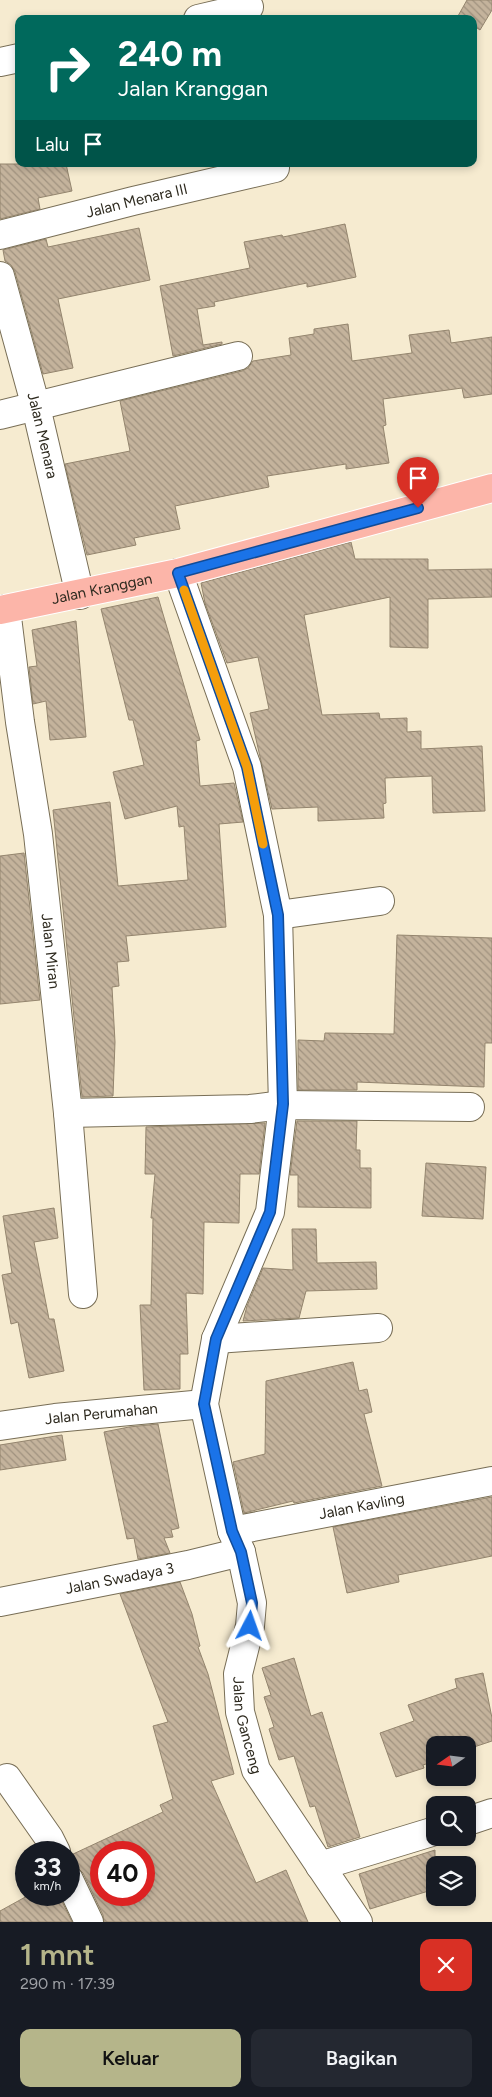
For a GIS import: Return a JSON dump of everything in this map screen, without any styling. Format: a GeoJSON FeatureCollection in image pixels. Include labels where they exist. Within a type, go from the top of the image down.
{"type":"FeatureCollection","features":[{"type":"Feature","properties":{"kind":"main road","name":"Jalan Kranggan"},"geometry":{"type":"LineString","coordinates":[[3,610],[178,573],[492,488]]}},
{"type":"Feature","properties":{"kind":"street"},"geometry":{"type":"LineString","coordinates":[[217,15],[249,8]]}},
{"type":"Feature","properties":{"kind":"street"},"geometry":{"type":"LineString","coordinates":[[0,62],[15,59]]}},
{"type":"Feature","properties":{"kind":"street","name":"Jalan Menara III"},"geometry":{"type":"LineString","coordinates":[[0,235],[133,200],[275,168]]}},
{"type":"Feature","properties":{"kind":"street","name":"Jalan Menara"},"geometry":{"type":"LineString","coordinates":[[0,276],[36,407],[80,595]]}},
{"type":"Feature","properties":{"kind":"street"},"geometry":{"type":"LineString","coordinates":[[0,415],[238,356]]}},
{"type":"Feature","properties":{"kind":"street","name":"Jalan Ganceng"},"geometry":{"type":"LineString","coordinates":[[178,573],[247,767],[278,915],[283,1104],[270,1212],[216,1339],[204,1404],[252,1603],[250,1626],[238,1674],[240,1712],[256,1770],[358,1922]]}},
{"type":"Feature","properties":{"kind":"street","name":"Jalan Miran"},"geometry":{"type":"LineString","coordinates":[[3,610],[38,834],[68,1113],[83,1294]]}},
{"type":"Feature","properties":{"kind":"street"},"geometry":{"type":"LineString","coordinates":[[278,915],[380,902]]}},
{"type":"Feature","properties":{"kind":"street"},"geometry":{"type":"LineString","coordinates":[[68,1113],[250,1109],[283,1104],[470,1107]]}},
{"type":"Feature","properties":{"kind":"street"},"geometry":{"type":"LineString","coordinates":[[216,1339],[378,1328]]}},
{"type":"Feature","properties":{"kind":"street","name":"Jalan Perumahan"},"geometry":{"type":"LineString","coordinates":[[0,1426],[55,1418],[204,1404]]}},
{"type":"Feature","properties":{"kind":"street","name":"Jalan Kavling"},"geometry":{"type":"LineString","coordinates":[[237,1542],[492,1481]]}},
{"type":"Feature","properties":{"kind":"street","name":"Jalan Swadaya 3"},"geometry":{"type":"LineString","coordinates":[[0,1602],[188,1565],[237,1542]]}},
{"type":"Feature","properties":{"kind":"street"},"geometry":{"type":"LineString","coordinates":[[7,1778],[50,1841]]}},
{"type":"Feature","properties":{"kind":"street"},"geometry":{"type":"LineString","coordinates":[[476,1819],[492,1814]]}},
{"type":"Feature","properties":{"kind":"street"},"geometry":{"type":"LineString","coordinates":[[320,1866],[426,1834]]}},
{"type":"Feature","properties":{"kind":"street"},"geometry":{"type":"LineString","coordinates":[[80,1903],[89,1922]]}},
{"type":"Feature","properties":{"kind":"building"},"geometry":{"type":"Polygon","coordinates":[[[467,0],[492,0],[492,10],[480,30],[477,28],[477,15],[459,15],[467,0]]]}},
{"type":"Feature","properties":{"kind":"building"},"geometry":{"type":"Polygon","coordinates":[[[0,164],[15,164],[15,167],[67,167],[72,191],[38,198],[40,209],[0,219],[0,164]]]}},
{"type":"Feature","properties":{"kind":"building"},"geometry":{"type":"Polygon","coordinates":[[[345,224],[356,277],[307,287],[307,283],[214,302],[215,306],[197,309],[203,345],[222,342],[222,344],[173,356],[160,286],[250,268],[244,242],[282,235],[283,237],[345,224]]]}},
{"type":"Feature","properties":{"kind":"building"},"geometry":{"type":"Polygon","coordinates":[[[139,228],[150,280],[58,299],[73,368],[43,374],[15,272],[11,265],[5,261],[3,250],[46,239],[48,247],[139,228]]]}},
{"type":"Feature","properties":{"kind":"building"},"geometry":{"type":"Polygon","coordinates":[[[348,324],[352,361],[412,353],[409,335],[449,330],[451,343],[492,337],[492,394],[464,398],[462,388],[383,399],[386,425],[383,426],[389,463],[346,469],[346,464],[267,476],[269,487],[175,506],[180,529],[134,538],[136,545],[87,555],[65,464],[130,451],[120,401],[242,371],[248,368],[253,361],[291,355],[289,338],[314,334],[314,329],[348,324]]]}},
{"type":"Feature","properties":{"kind":"building"},"geometry":{"type":"Polygon","coordinates":[[[351,542],[355,559],[428,559],[428,570],[492,569],[492,597],[428,599],[428,648],[390,647],[390,597],[304,615],[322,715],[379,713],[380,719],[407,718],[407,732],[421,731],[421,749],[482,746],[485,811],[433,813],[432,776],[385,778],[386,803],[383,804],[384,818],[318,821],[318,807],[272,809],[250,713],[269,709],[258,657],[227,663],[205,603],[201,583],[351,542]]]}},
{"type":"Feature","properties":{"kind":"building"},"geometry":{"type":"Polygon","coordinates":[[[158,597],[200,740],[196,741],[200,786],[234,783],[243,822],[219,824],[226,927],[126,936],[129,961],[117,962],[119,986],[112,987],[115,1042],[113,1096],[82,1097],[53,810],[110,802],[118,886],[188,880],[184,826],[179,827],[177,806],[125,819],[113,772],[144,765],[133,720],[129,720],[101,609],[158,597]]]}},
{"type":"Feature","properties":{"kind":"building"},"geometry":{"type":"Polygon","coordinates":[[[76,621],[86,737],[50,740],[46,701],[33,704],[29,667],[37,666],[32,630],[76,621]]]}},
{"type":"Feature","properties":{"kind":"building"},"geometry":{"type":"Polygon","coordinates":[[[24,853],[40,1000],[0,1004],[0,856],[24,853]]]}},
{"type":"Feature","properties":{"kind":"building"},"geometry":{"type":"Polygon","coordinates":[[[397,935],[492,938],[492,1043],[485,1043],[484,1087],[357,1082],[357,1090],[298,1090],[298,1040],[324,1041],[325,1033],[394,1034],[397,935]]]}},
{"type":"Feature","properties":{"kind":"building"},"geometry":{"type":"Polygon","coordinates":[[[297,1121],[357,1121],[356,1150],[360,1150],[360,1168],[371,1168],[371,1208],[298,1207],[298,1175],[290,1175],[297,1121]]]}},
{"type":"Feature","properties":{"kind":"building"},"geometry":{"type":"Polygon","coordinates":[[[265,1123],[259,1174],[240,1174],[239,1223],[204,1222],[203,1294],[186,1293],[188,1354],[180,1354],[180,1389],[144,1390],[140,1305],[151,1305],[153,1218],[151,1218],[155,1174],[145,1174],[146,1127],[265,1123]]]}},
{"type":"Feature","properties":{"kind":"building"},"geometry":{"type":"Polygon","coordinates":[[[426,1163],[486,1167],[483,1219],[422,1216],[426,1163]]]}},
{"type":"Feature","properties":{"kind":"building"},"geometry":{"type":"Polygon","coordinates":[[[54,1208],[58,1238],[34,1242],[49,1319],[54,1319],[64,1371],[29,1378],[18,1322],[11,1324],[2,1275],[12,1273],[3,1216],[54,1208]]]}},
{"type":"Feature","properties":{"kind":"building"},"geometry":{"type":"Polygon","coordinates":[[[292,1229],[316,1229],[317,1263],[376,1262],[377,1289],[306,1291],[299,1318],[243,1321],[247,1306],[263,1268],[293,1270],[292,1229]]]}},
{"type":"Feature","properties":{"kind":"building"},"geometry":{"type":"Polygon","coordinates":[[[353,1362],[359,1391],[367,1389],[372,1412],[364,1414],[382,1486],[294,1503],[293,1501],[244,1513],[233,1462],[265,1454],[266,1381],[353,1362]]]}},
{"type":"Feature","properties":{"kind":"building"},"geometry":{"type":"Polygon","coordinates":[[[158,1424],[179,1528],[171,1530],[173,1537],[164,1538],[170,1553],[138,1559],[134,1538],[127,1539],[104,1432],[158,1424]]]}},
{"type":"Feature","properties":{"kind":"building"},"geometry":{"type":"Polygon","coordinates":[[[62,1435],[66,1460],[0,1470],[0,1445],[62,1435]]]}},
{"type":"Feature","properties":{"kind":"building"},"geometry":{"type":"Polygon","coordinates":[[[492,1497],[492,1556],[398,1575],[399,1582],[347,1593],[333,1527],[492,1497]]]}},
{"type":"Feature","properties":{"kind":"building"},"geometry":{"type":"Polygon","coordinates":[[[180,1582],[192,1614],[200,1646],[198,1647],[208,1674],[234,1774],[211,1781],[256,1883],[286,1870],[308,1922],[104,1922],[99,1906],[155,1906],[155,1841],[101,1841],[163,1812],[160,1805],[173,1799],[153,1726],[168,1722],[120,1594],[180,1582]]]}},
{"type":"Feature","properties":{"kind":"building"},"geometry":{"type":"Polygon","coordinates":[[[294,1658],[311,1716],[322,1712],[360,1837],[328,1847],[315,1806],[310,1807],[294,1756],[279,1760],[269,1729],[274,1727],[264,1697],[271,1695],[262,1668],[294,1658]]]}},
{"type":"Feature","properties":{"kind":"building"},"geometry":{"type":"Polygon","coordinates":[[[483,1673],[492,1718],[492,1741],[476,1746],[476,1736],[426,1736],[426,1764],[423,1765],[424,1768],[396,1777],[380,1733],[414,1721],[408,1705],[457,1688],[455,1679],[483,1673]]]}},
{"type":"Feature","properties":{"kind":"building"},"geometry":{"type":"Polygon","coordinates":[[[90,1846],[90,1888],[80,1870],[80,1851],[90,1846]]]}},
{"type":"Feature","properties":{"kind":"building"},"geometry":{"type":"Polygon","coordinates":[[[435,1850],[435,1856],[426,1856],[426,1892],[370,1909],[359,1874],[435,1850]]]}},
{"type":"Feature","properties":{"kind":"building"},"geometry":{"type":"Polygon","coordinates":[[[15,1903],[15,1906],[64,1906],[72,1922],[0,1922],[0,1911],[15,1903]]]}},
{"type":"Feature","properties":{"kind":"slow traffic"},"geometry":{"type":"LineString","coordinates":[[184,590],[247,767],[263,844]]}},
{"type":"Feature","properties":{"kind":"route"},"geometry":{"type":"LineString","coordinates":[[250,1626],[252,1603],[241,1552],[232,1531],[204,1404],[216,1339],[270,1212],[283,1104],[278,915],[247,767],[178,573],[418,508]]}}]}
